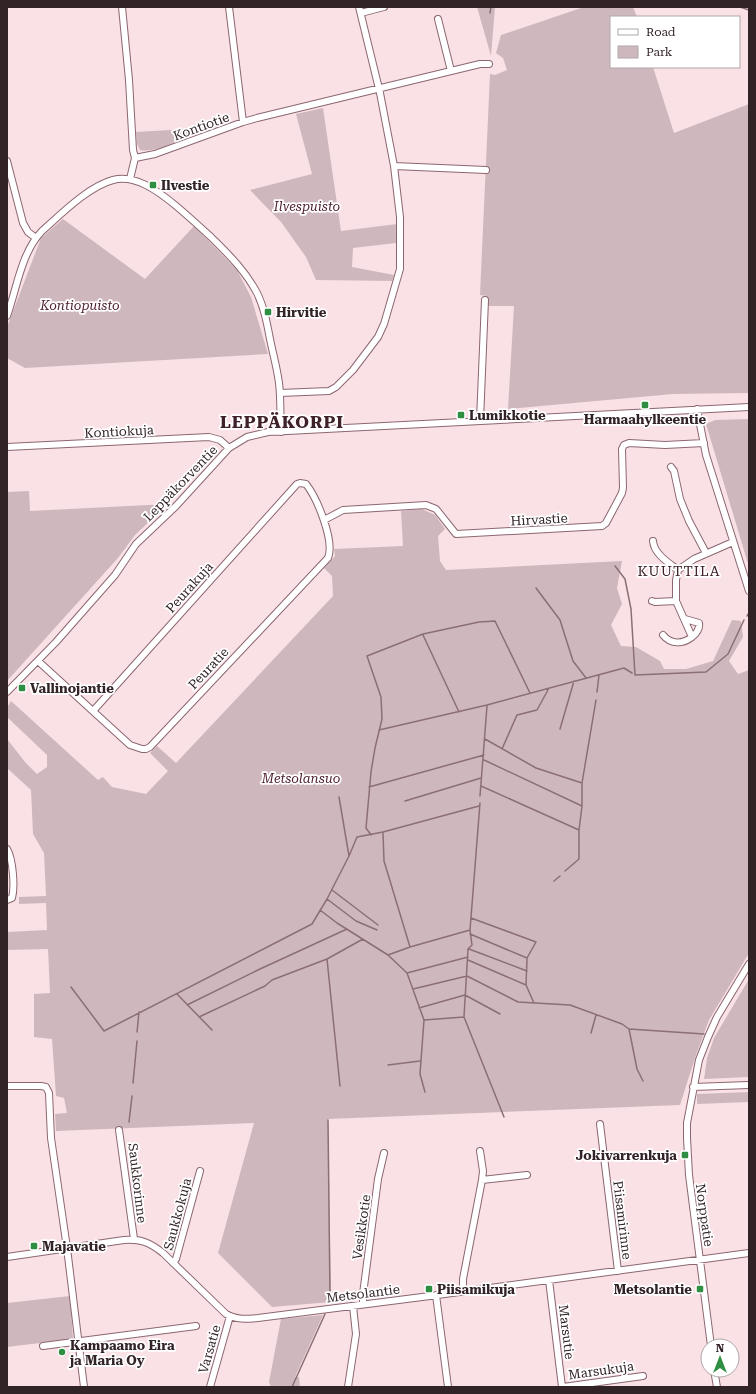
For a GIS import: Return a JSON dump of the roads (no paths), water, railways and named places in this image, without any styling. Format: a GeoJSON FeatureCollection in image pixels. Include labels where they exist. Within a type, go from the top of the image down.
{"type":"FeatureCollection","features":[{"type":"Feature","properties":{"kind":"street"},"geometry":{"type":"LineString","coordinates":[[122,7],[129,80],[133,150],[135,158],[130,179]]}},
{"type":"Feature","properties":{"kind":"street"},"geometry":{"type":"LineString","coordinates":[[229,7],[243,122]]}},
{"type":"Feature","properties":{"kind":"street"},"geometry":{"type":"LineString","coordinates":[[280,393],[329,391],[336,387],[353,370],[378,337],[384,324],[400,269],[400,217],[394,166],[379,89],[360,10],[384,7]]}},
{"type":"Feature","properties":{"kind":"street"},"geometry":{"type":"LineString","coordinates":[[438,19],[451,71]]}},
{"type":"Feature","properties":{"kind":"street","name":"Kontiotie"},"geometry":{"type":"LineString","coordinates":[[135,158],[155,154],[243,122],[480,64],[489,64]]}},
{"type":"Feature","properties":{"kind":"street"},"geometry":{"type":"LineString","coordinates":[[7,161],[23,223],[28,232],[36,238]]}},
{"type":"Feature","properties":{"kind":"street"},"geometry":{"type":"LineString","coordinates":[[394,166],[486,170]]}},
{"type":"Feature","properties":{"kind":"street"},"geometry":{"type":"LineString","coordinates":[[7,316],[27,254],[36,238],[56,218],[91,190],[114,179],[130,179],[140,182],[156,191],[182,210],[235,261],[248,277],[257,293],[266,318],[280,393],[281,432]]}},
{"type":"Feature","properties":{"kind":"street"},"geometry":{"type":"LineString","coordinates":[[480,420],[485,300]]}},
{"type":"Feature","properties":{"kind":"street","name":"Leppäkorventie"},"geometry":{"type":"LineString","coordinates":[[7,692],[38,661],[115,575],[136,544],[176,506],[229,448],[247,437],[257,434],[281,432],[749,406]]}},
{"type":"Feature","properties":{"kind":"street"},"geometry":{"type":"LineString","coordinates":[[697,409],[704,443],[733,542],[749,590]]}},
{"type":"Feature","properties":{"kind":"street","name":"Kontiokuja"},"geometry":{"type":"LineString","coordinates":[[7,447],[209,437],[220,440],[229,448]]}},
{"type":"Feature","properties":{"kind":"street","name":"Hirvastie"},"geometry":{"type":"LineString","coordinates":[[324,520],[343,510],[426,505],[436,509],[456,534],[602,526],[606,523],[622,493],[622,449],[624,445],[629,443],[665,445],[704,443]]}},
{"type":"Feature","properties":{"kind":"street"},"geometry":{"type":"LineString","coordinates":[[671,467],[674,471],[683,506],[706,553]]}},
{"type":"Feature","properties":{"kind":"street","name":"Peuratie"},"geometry":{"type":"LineString","coordinates":[[38,661],[130,745],[142,749],[150,747],[328,558],[330,553],[327,528],[309,488],[303,483]]}},
{"type":"Feature","properties":{"kind":"street","name":"Peurakuja"},"geometry":{"type":"LineString","coordinates":[[93,711],[297,484],[303,483]]}},
{"type":"Feature","properties":{"kind":"street"},"geometry":{"type":"LineString","coordinates":[[653,541],[653,546],[665,560],[678,570]]}},
{"type":"Feature","properties":{"kind":"street"},"geometry":{"type":"LineString","coordinates":[[692,637],[676,601],[676,580],[678,570],[694,559],[733,542]]}},
{"type":"Feature","properties":{"kind":"street"},"geometry":{"type":"LineString","coordinates":[[652,601],[676,601]]}},
{"type":"Feature","properties":{"kind":"street"},"geometry":{"type":"LineString","coordinates":[[663,635],[667,640],[672,642],[682,642],[692,637],[697,633],[700,626],[699,623],[685,619]]}},
{"type":"Feature","properties":{"kind":"street"},"geometry":{"type":"LineString","coordinates":[[7,849],[11,860],[13,893],[12,898],[7,900]]}},
{"type":"Feature","properties":{"kind":"street"},"geometry":{"type":"LineString","coordinates":[[749,964],[717,1017],[699,1060],[693,1087],[749,1085]]}},
{"type":"Feature","properties":{"kind":"street"},"geometry":{"type":"LineString","coordinates":[[7,1086],[41,1086],[46,1087],[47,1090],[50,1104],[51,1138],[67,1248],[84,1387]]}},
{"type":"Feature","properties":{"kind":"street","name":"Norppatie"},"geometry":{"type":"LineString","coordinates":[[693,1087],[687,1123],[687,1154],[710,1338]]}},
{"type":"Feature","properties":{"kind":"street","name":"Piisamirinne"},"geometry":{"type":"LineString","coordinates":[[600,1124],[618,1271]]}},
{"type":"Feature","properties":{"kind":"street","name":"Saukkorinne"},"geometry":{"type":"LineString","coordinates":[[119,1130],[134,1239]]}},
{"type":"Feature","properties":{"kind":"street"},"geometry":{"type":"LineString","coordinates":[[463,1292],[463,1279],[482,1180],[480,1151]]}},
{"type":"Feature","properties":{"kind":"street","name":"Vesikkotie"},"geometry":{"type":"LineString","coordinates":[[363,1304],[378,1179],[384,1153]]}},
{"type":"Feature","properties":{"kind":"street","name":"Saukkokuja"},"geometry":{"type":"LineString","coordinates":[[174,1263],[200,1170]]}},
{"type":"Feature","properties":{"kind":"street"},"geometry":{"type":"LineString","coordinates":[[482,1180],[527,1175]]}},
{"type":"Feature","properties":{"kind":"street"},"geometry":{"type":"LineString","coordinates":[[7,1257],[134,1239],[152,1244],[230,1316]]}},
{"type":"Feature","properties":{"kind":"street","name":"Metsolantie"},"geometry":{"type":"LineString","coordinates":[[230,1316],[238,1319],[353,1306],[749,1253]]}},
{"type":"Feature","properties":{"kind":"street","name":"Marsutie"},"geometry":{"type":"LineString","coordinates":[[549,1280],[562,1387]]}},
{"type":"Feature","properties":{"kind":"street"},"geometry":{"type":"LineString","coordinates":[[436,1295],[448,1387]]}},
{"type":"Feature","properties":{"kind":"street"},"geometry":{"type":"LineString","coordinates":[[348,1387],[356,1334],[353,1306]]}},
{"type":"Feature","properties":{"kind":"street","name":"Varsatie"},"geometry":{"type":"LineString","coordinates":[[210,1387],[230,1316]]}},
{"type":"Feature","properties":{"kind":"street"},"geometry":{"type":"LineString","coordinates":[[43,1346],[196,1326]]}},
{"type":"Feature","properties":{"kind":"street","name":"Marsukuja"},"geometry":{"type":"LineString","coordinates":[[562,1387],[643,1376]]}},
{"type":"Feature","properties":{"kind":"waterway"},"geometry":{"type":"LineString","coordinates":[[490,13],[491,7]]}},
{"type":"Feature","properties":{"kind":"waterway"},"geometry":{"type":"LineString","coordinates":[[740,7],[749,10]]}},
{"type":"Feature","properties":{"kind":"waterway"},"geometry":{"type":"LineString","coordinates":[[615,566],[625,579],[631,609],[635,675],[706,672],[728,654],[744,620]]}},
{"type":"Feature","properties":{"kind":"waterway"},"geometry":{"type":"LineString","coordinates":[[536,588],[560,620],[573,661],[586,678]]}},
{"type":"Feature","properties":{"kind":"waterway"},"geometry":{"type":"LineString","coordinates":[[371,835],[366,828],[371,772],[382,719],[381,697],[367,656],[423,634],[479,622],[495,621],[530,693]]}},
{"type":"Feature","properties":{"kind":"waterway"},"geometry":{"type":"LineString","coordinates":[[423,635],[459,712]]}},
{"type":"Feature","properties":{"kind":"waterway"},"geometry":{"type":"LineString","coordinates":[[379,730],[487,705],[624,668],[632,673]]}},
{"type":"Feature","properties":{"kind":"waterway"},"geometry":{"type":"LineString","coordinates":[[597,692],[599,675]]}},
{"type":"Feature","properties":{"kind":"waterway"},"geometry":{"type":"LineString","coordinates":[[560,729],[574,681]]}},
{"type":"Feature","properties":{"kind":"waterway"},"geometry":{"type":"LineString","coordinates":[[502,749],[517,715],[537,710],[549,688]]}},
{"type":"Feature","properties":{"kind":"waterway"},"geometry":{"type":"LineString","coordinates":[[565,871],[579,859],[582,783],[596,700]]}},
{"type":"Feature","properties":{"kind":"waterway"},"geometry":{"type":"LineString","coordinates":[[480,796],[487,706]]}},
{"type":"Feature","properties":{"kind":"waterway"},"geometry":{"type":"LineString","coordinates":[[485,739],[536,768],[582,783]]}},
{"type":"Feature","properties":{"kind":"waterway"},"geometry":{"type":"LineString","coordinates":[[369,787],[484,755]]}},
{"type":"Feature","properties":{"kind":"waterway"},"geometry":{"type":"LineString","coordinates":[[484,760],[582,806]]}},
{"type":"Feature","properties":{"kind":"waterway"},"geometry":{"type":"LineString","coordinates":[[405,801],[481,778]]}},
{"type":"Feature","properties":{"kind":"waterway"},"geometry":{"type":"LineString","coordinates":[[481,786],[579,830]]}},
{"type":"Feature","properties":{"kind":"waterway"},"geometry":{"type":"LineString","coordinates":[[71,987],[104,1031],[312,924],[327,899],[349,856],[339,797]]}},
{"type":"Feature","properties":{"kind":"waterway"},"geometry":{"type":"LineString","coordinates":[[480,803],[470,930],[472,945],[468,949],[464,1017],[504,1117]]}},
{"type":"Feature","properties":{"kind":"waterway"},"geometry":{"type":"LineString","coordinates":[[349,856],[357,837],[383,832],[479,806]]}},
{"type":"Feature","properties":{"kind":"waterway"},"geometry":{"type":"LineString","coordinates":[[383,833],[384,861],[410,947]]}},
{"type":"Feature","properties":{"kind":"waterway"},"geometry":{"type":"LineString","coordinates":[[554,881],[560,876]]}},
{"type":"Feature","properties":{"kind":"waterway"},"geometry":{"type":"LineString","coordinates":[[332,890],[378,925]]}},
{"type":"Feature","properties":{"kind":"waterway"},"geometry":{"type":"LineString","coordinates":[[327,899],[356,921],[377,930]]}},
{"type":"Feature","properties":{"kind":"waterway"},"geometry":{"type":"LineString","coordinates":[[320,910],[337,923],[388,955],[407,973],[424,1020],[420,1074],[425,1092]]}},
{"type":"Feature","properties":{"kind":"waterway"},"geometry":{"type":"LineString","coordinates":[[471,918],[536,942],[527,958],[526,985],[534,1003]]}},
{"type":"Feature","properties":{"kind":"waterway"},"geometry":{"type":"LineString","coordinates":[[187,1005],[347,929]]}},
{"type":"Feature","properties":{"kind":"waterway"},"geometry":{"type":"LineString","coordinates":[[388,955],[410,947],[470,930]]}},
{"type":"Feature","properties":{"kind":"waterway"},"geometry":{"type":"LineString","coordinates":[[470,934],[527,958]]}},
{"type":"Feature","properties":{"kind":"waterway"},"geometry":{"type":"LineString","coordinates":[[199,1017],[265,986],[272,980],[327,959],[363,939]]}},
{"type":"Feature","properties":{"kind":"waterway"},"geometry":{"type":"LineString","coordinates":[[469,949],[527,971]]}},
{"type":"Feature","properties":{"kind":"waterway"},"geometry":{"type":"LineString","coordinates":[[407,973],[468,957]]}},
{"type":"Feature","properties":{"kind":"waterway"},"geometry":{"type":"LineString","coordinates":[[327,959],[340,1086]]}},
{"type":"Feature","properties":{"kind":"waterway"},"geometry":{"type":"LineString","coordinates":[[468,960],[526,985]]}},
{"type":"Feature","properties":{"kind":"waterway"},"geometry":{"type":"LineString","coordinates":[[413,989],[467,976],[518,1002],[570,1005],[622,1024],[629,1029],[704,1034]]}},
{"type":"Feature","properties":{"kind":"waterway"},"geometry":{"type":"LineString","coordinates":[[177,994],[212,1030]]}},
{"type":"Feature","properties":{"kind":"waterway"},"geometry":{"type":"LineString","coordinates":[[419,1008],[465,995],[500,1014]]}},
{"type":"Feature","properties":{"kind":"waterway"},"geometry":{"type":"LineString","coordinates":[[137,1032],[139,1012]]}},
{"type":"Feature","properties":{"kind":"waterway"},"geometry":{"type":"LineString","coordinates":[[591,1033],[596,1015]]}},
{"type":"Feature","properties":{"kind":"waterway"},"geometry":{"type":"LineString","coordinates":[[424,1020],[464,1017]]}},
{"type":"Feature","properties":{"kind":"waterway"},"geometry":{"type":"LineString","coordinates":[[629,1029],[637,1069],[643,1081]]}},
{"type":"Feature","properties":{"kind":"waterway"},"geometry":{"type":"LineString","coordinates":[[133,1083],[137,1041]]}},
{"type":"Feature","properties":{"kind":"waterway"},"geometry":{"type":"LineString","coordinates":[[388,1065],[420,1061]]}},
{"type":"Feature","properties":{"kind":"waterway"},"geometry":{"type":"LineString","coordinates":[[129,1122],[132,1096]]}},
{"type":"Feature","properties":{"kind":"waterway"},"geometry":{"type":"LineString","coordinates":[[328,1120],[329,1302]]}},
{"type":"Feature","properties":{"kind":"waterway"},"geometry":{"type":"LineString","coordinates":[[292,1387],[325,1314]]}},
{"type":"Feature","properties":{"kind":"place","name":"Ilvestie"},"geometry":{"type":"Point","coordinates":[153,185]}},
{"type":"Feature","properties":{"kind":"place","name":"Hirvitie"},"geometry":{"type":"Point","coordinates":[268,312]}},
{"type":"Feature","properties":{"kind":"place","name":"Harmaahylkeentie"},"geometry":{"type":"Point","coordinates":[645,405]}},
{"type":"Feature","properties":{"kind":"place","name":"Lumikkotie"},"geometry":{"type":"Point","coordinates":[461,415]}},
{"type":"Feature","properties":{"kind":"place","name":"Vallinojantie"},"geometry":{"type":"Point","coordinates":[22,688]}},
{"type":"Feature","properties":{"kind":"place","name":"Jokivarrenkuja"},"geometry":{"type":"Point","coordinates":[685,1155]}},
{"type":"Feature","properties":{"kind":"place","name":"Majavatie"},"geometry":{"type":"Point","coordinates":[34,1246]}},
{"type":"Feature","properties":{"kind":"place","name":"Piisamikuja"},"geometry":{"type":"Point","coordinates":[429,1289]}},
{"type":"Feature","properties":{"kind":"place","name":"Metsolantie"},"geometry":{"type":"Point","coordinates":[700,1289]}},
{"type":"Feature","properties":{"kind":"place","name":"Kampaamo Eira ja Maria Oy"},"geometry":{"type":"Point","coordinates":[62,1352]}},
{"type":"Feature","properties":{"kind":"district","name":"LEPPÄKORPI"},"geometry":{"type":"Point","coordinates":[282,422]}},
{"type":"Feature","properties":{"kind":"district","name":"KUUTTILA"},"geometry":{"type":"Point","coordinates":[679,571]}},
{"type":"Feature","properties":{"kind":"park label","name":"Ilvespuisto"},"geometry":{"type":"Point","coordinates":[307,206]}},
{"type":"Feature","properties":{"kind":"park label","name":"Kontiopuisto"},"geometry":{"type":"Point","coordinates":[80,305]}},
{"type":"Feature","properties":{"kind":"park label","name":"Metsolansuo"},"geometry":{"type":"Point","coordinates":[301,778]}}]}
